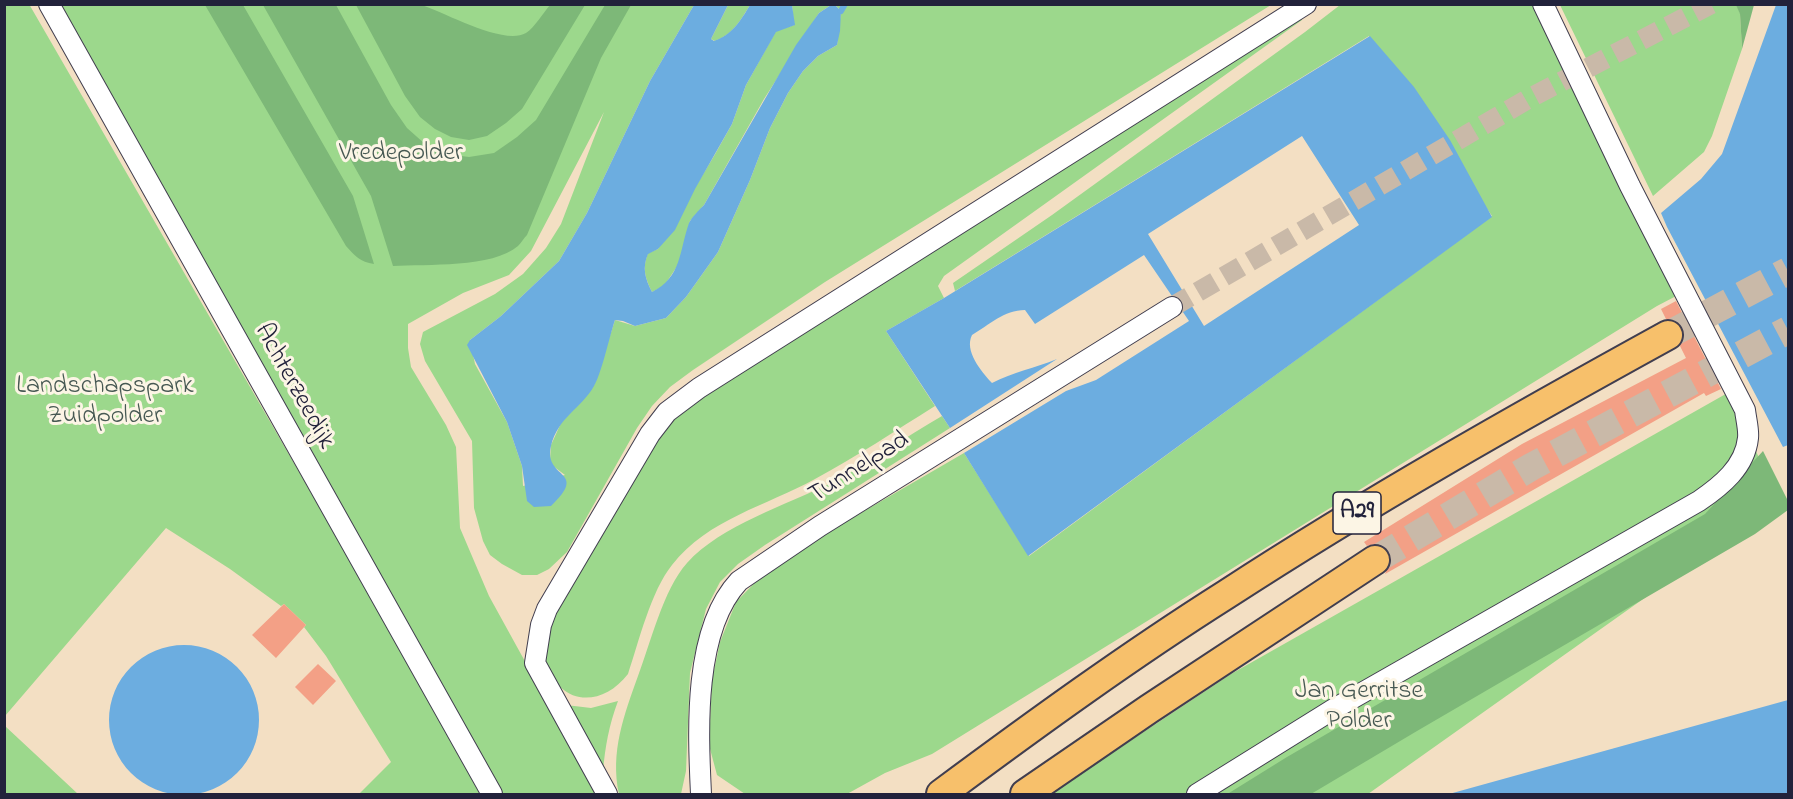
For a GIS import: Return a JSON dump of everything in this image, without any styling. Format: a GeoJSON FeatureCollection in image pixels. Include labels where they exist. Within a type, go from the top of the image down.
{"type":"FeatureCollection","features":[{"type":"Feature","properties":{"kind":"highway","name":"A29"},"geometry":{"type":"LineString","coordinates":[[941,795],[1018,737],[1226,594],[1392,491],[1668,335]]}},
{"type":"Feature","properties":{"kind":"highway","name":"A29"},"geometry":{"type":"LineString","coordinates":[[1025,795],[1149,709],[1376,560]]}},
{"type":"Feature","properties":{"kind":"street","name":"Achterzeedijk"},"geometry":{"type":"LineString","coordinates":[[49,4],[492,795]]}},
{"type":"Feature","properties":{"kind":"street"},"geometry":{"type":"LineString","coordinates":[[608,795],[535,663],[541,625],[547,609],[650,434],[667,412],[709,381],[1306,4]]}},
{"type":"Feature","properties":{"kind":"street"},"geometry":{"type":"LineString","coordinates":[[1197,795],[1332,710],[1700,501],[1724,483],[1740,462],[1748,439],[1745,410],[1630,186],[1543,4]]}},
{"type":"Feature","properties":{"kind":"street","name":"Tunnelpad"},"geometry":{"type":"LineString","coordinates":[[701,795],[699,760],[705,655],[723,603],[739,581],[820,526],[1172,307]]}},
{"type":"Feature","properties":{"kind":"street","name":"Tunnelpad"},"geometry":{"type":"LineString","coordinates":[[692,795],[699,760]]}},
{"type":"Feature","properties":{"kind":"green space"},"geometry":{"type":"Polygon","coordinates":[[[398,3],[421,5],[489,32],[516,36],[526,33],[536,24],[550,5],[585,5],[522,109],[487,136],[469,140],[451,137],[435,129],[420,117],[405,96],[356,5],[398,3]]]}},
{"type":"Feature","properties":{"kind":"green space","name":"Landschapspark Zuidpolder"},"geometry":{"type":"Polygon","coordinates":[[[29,4],[483,794],[359,794],[391,762],[326,656],[304,627],[306,625],[284,604],[281,606],[230,569],[166,528],[5,716],[4,5],[29,4]]]}},
{"type":"Feature","properties":{"kind":"green space"},"geometry":{"type":"Polygon","coordinates":[[[1736,4],[1740,13],[1742,49],[1712,136],[1704,152],[1653,196],[1560,5],[1736,4]]]}},
{"type":"Feature","properties":{"kind":"green space","name":"Vredepolder"},"geometry":{"type":"Polygon","coordinates":[[[59,5],[694,5],[650,81],[587,213],[559,261],[501,316],[470,340],[475,364],[507,422],[522,466],[523,486],[565,475],[553,466],[550,460],[551,445],[561,423],[594,385],[615,320],[635,326],[666,318],[686,297],[718,252],[770,128],[788,93],[803,71],[818,56],[837,45],[841,11],[835,5],[1271,5],[825,282],[670,387],[652,406],[637,428],[567,552],[549,569],[537,575],[522,575],[490,555],[483,541],[474,508],[472,441],[425,361],[420,344],[423,332],[495,294],[523,274],[546,248],[561,224],[604,112],[531,251],[509,275],[463,293],[408,324],[411,367],[446,425],[456,447],[460,528],[489,596],[598,794],[502,794],[59,5]]]}},
{"type":"Feature","properties":{"kind":"green space"},"geometry":{"type":"Polygon","coordinates":[[[205,5],[243,5],[353,196],[374,264],[358,258],[346,246],[205,5]]]}},
{"type":"Feature","properties":{"kind":"green space","name":"Vredepolder"},"geometry":{"type":"Polygon","coordinates":[[[263,5],[336,5],[391,105],[407,128],[425,144],[446,154],[469,157],[494,153],[536,120],[605,5],[631,5],[601,58],[527,235],[519,245],[493,258],[458,264],[393,266],[371,196],[263,5]]]}},
{"type":"Feature","properties":{"kind":"green space"},"geometry":{"type":"Polygon","coordinates":[[[728,5],[750,5],[731,31],[715,41],[711,39],[728,5]]]}},
{"type":"Feature","properties":{"kind":"green space"},"geometry":{"type":"Polygon","coordinates":[[[792,5],[831,5],[819,13],[764,99],[704,205],[690,221],[680,262],[664,286],[652,292],[645,273],[648,253],[658,249],[714,156],[732,124],[746,85],[776,31],[794,25],[792,5]]]}},
{"type":"Feature","properties":{"kind":"green space"},"geometry":{"type":"Polygon","coordinates":[[[1340,5],[1537,5],[1680,294],[1657,306],[932,754],[885,773],[847,794],[745,794],[717,775],[709,745],[712,680],[720,642],[736,602],[773,564],[964,453],[1029,556],[1492,216],[1369,36],[955,291],[953,283],[1052,215],[1340,5]]]}},
{"type":"Feature","properties":{"kind":"green space"},"geometry":{"type":"Polygon","coordinates":[[[1736,5],[1754,5],[1742,49],[1740,14],[1736,5]]]}},
{"type":"Feature","properties":{"kind":"green space"},"geometry":{"type":"Polygon","coordinates":[[[1302,17],[1302,20],[944,276],[938,286],[944,298],[886,331],[935,406],[830,471],[720,525],[686,549],[672,565],[658,588],[628,674],[617,686],[592,697],[580,697],[569,693],[559,685],[551,674],[545,658],[548,625],[669,419],[1302,17]]]}},
{"type":"Feature","properties":{"kind":"green space","name":"Jan Gerritse Polder"},"geometry":{"type":"Polygon","coordinates":[[[1731,391],[1744,426],[1780,502],[1368,794],[1050,794],[1231,674],[1731,391]]]}},
{"type":"Feature","properties":{"kind":"green space"},"geometry":{"type":"Polygon","coordinates":[[[942,416],[950,428],[765,545],[738,564],[720,582],[706,609],[690,673],[686,771],[681,794],[619,794],[616,763],[623,719],[664,602],[687,563],[701,550],[736,527],[833,482],[942,416]]]}},
{"type":"Feature","properties":{"kind":"green space"},"geometry":{"type":"Polygon","coordinates":[[[1763,451],[1788,501],[1788,510],[1755,534],[1311,794],[1229,793],[1705,514],[1763,451]]]}},
{"type":"Feature","properties":{"kind":"green space"},"geometry":{"type":"Polygon","coordinates":[[[618,701],[608,736],[603,772],[566,705],[591,708],[618,701]]]}},
{"type":"Feature","properties":{"kind":"green space"},"geometry":{"type":"Polygon","coordinates":[[[5,726],[78,794],[5,794],[5,726]]]}},
{"type":"Feature","properties":{"kind":"water"},"geometry":{"type":"Polygon","coordinates":[[[694,5],[728,5],[711,39],[714,41],[731,31],[750,5],[792,5],[795,25],[776,32],[746,85],[732,124],[695,189],[675,230],[658,249],[648,254],[645,273],[652,292],[662,286],[674,271],[689,223],[704,205],[796,45],[819,13],[831,5],[835,5],[841,11],[837,45],[818,56],[803,71],[788,93],[770,128],[718,252],[686,297],[666,318],[635,326],[615,320],[603,364],[594,386],[564,420],[551,446],[550,457],[553,465],[563,475],[566,486],[551,506],[534,507],[527,501],[522,466],[507,422],[467,345],[559,261],[587,213],[650,81],[694,5]]]}},
{"type":"Feature","properties":{"kind":"water"},"geometry":{"type":"Polygon","coordinates":[[[1776,5],[1788,5],[1788,445],[1783,447],[1661,213],[1701,179],[1722,154],[1776,5]]]}},
{"type":"Feature","properties":{"kind":"water"},"geometry":{"type":"Polygon","coordinates":[[[1370,36],[1414,87],[1450,140],[1492,217],[1028,556],[964,453],[1066,391],[1096,380],[1189,321],[1144,255],[1035,324],[1025,310],[1003,315],[972,335],[970,341],[975,360],[992,383],[1057,359],[950,428],[886,331],[944,298],[1370,36]],[[1302,136],[1148,234],[1204,326],[1359,225],[1302,136]]]}},
{"type":"Feature","properties":{"kind":"water"},"geometry":{"type":"Polygon","coordinates":[[[184,645],[213,651],[237,667],[253,691],[259,720],[253,749],[237,773],[213,789],[184,795],[155,789],[131,773],[115,749],[109,720],[115,691],[131,667],[155,651],[184,645]]]}},
{"type":"Feature","properties":{"kind":"water"},"geometry":{"type":"Polygon","coordinates":[[[1788,700],[1788,794],[1449,794],[1788,700]]]}},
{"type":"Feature","properties":{"kind":"building"},"geometry":{"type":"Polygon","coordinates":[[[1676,301],[1721,389],[1706,396],[1704,393],[1385,574],[1391,560],[1389,551],[1382,545],[1367,546],[1364,542],[1522,444],[1686,358],[1680,346],[1684,336],[1683,328],[1676,321],[1666,319],[1661,309],[1676,301]]]}},
{"type":"Feature","properties":{"kind":"building"},"geometry":{"type":"Polygon","coordinates":[[[284,604],[306,625],[276,658],[252,635],[284,604]]]}},
{"type":"Feature","properties":{"kind":"building"},"geometry":{"type":"Polygon","coordinates":[[[318,664],[336,681],[313,705],[295,687],[318,664]]]}},
{"type":"Feature","properties":{"kind":"waterway"},"geometry":{"type":"LineString","coordinates":[[841,11],[845,4]]}},
{"type":"Feature","properties":{"kind":"tunnel"},"geometry":{"type":"LineString","coordinates":[[1172,307],[1528,99],[1711,4]]}},
{"type":"Feature","properties":{"kind":"tunnel"},"geometry":{"type":"LineString","coordinates":[[1668,335],[1788,271]]}},
{"type":"Feature","properties":{"kind":"tunnel"},"geometry":{"type":"LineString","coordinates":[[1375,560],[1531,467],[1788,330]]}}]}
